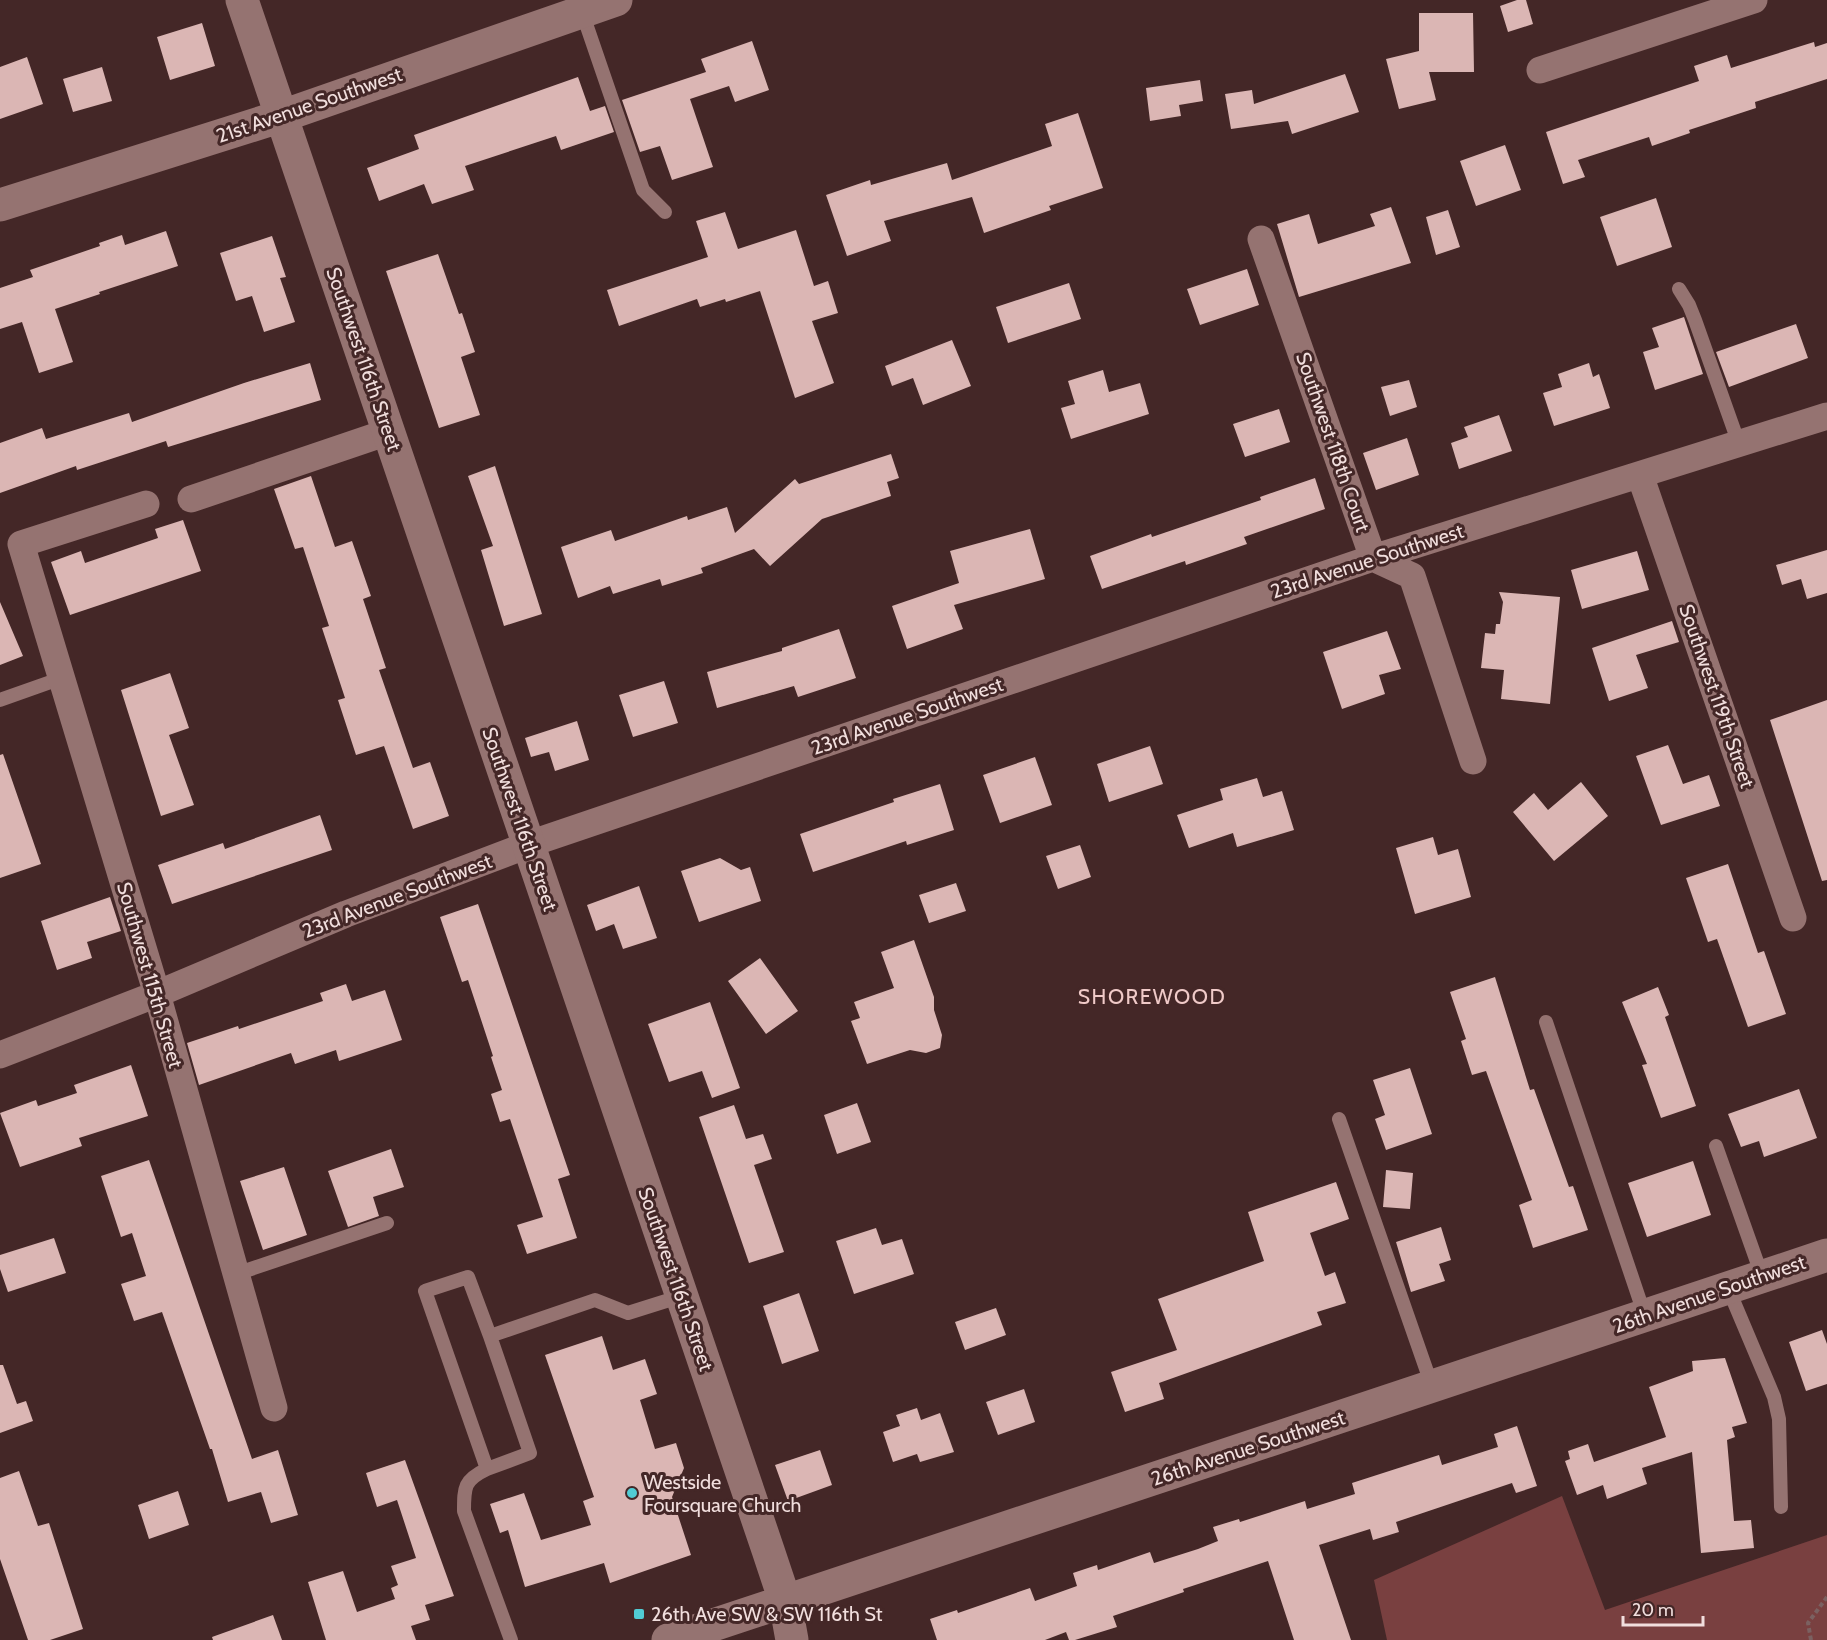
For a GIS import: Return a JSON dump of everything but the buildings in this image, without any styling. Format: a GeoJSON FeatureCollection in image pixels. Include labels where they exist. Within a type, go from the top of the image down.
{"type":"FeatureCollection","features":[{"type":"Feature","properties":{"kind":"street","name":"Southwest 116th Street"},"geometry":{"type":"LineString","coordinates":[[242,0],[786,1601],[792,1640]]}},
{"type":"Feature","properties":{"kind":"street","name":"21st Avenue Southwest"},"geometry":{"type":"LineString","coordinates":[[0,205],[282,116],[616,0]]}},
{"type":"Feature","properties":{"kind":"street"},"geometry":{"type":"LineString","coordinates":[[1540,70],[1754,0]]}},
{"type":"Feature","properties":{"kind":"street","name":"Southwest 118th Court"},"geometry":{"type":"LineString","coordinates":[[1261,238],[1373,558],[1412,576],[1473,760]]}},
{"type":"Feature","properties":{"kind":"street","name":"23rd Avenue Southwest"},"geometry":{"type":"LineString","coordinates":[[0,1055],[157,994],[346,914],[528,844],[1373,558],[1827,416]]}},
{"type":"Feature","properties":{"kind":"street"},"geometry":{"type":"LineString","coordinates":[[191,499],[388,432]]}},
{"type":"Feature","properties":{"kind":"street","name":"Southwest 119th Street"},"geometry":{"type":"LineString","coordinates":[[1640,475],[1793,918]]}},
{"type":"Feature","properties":{"kind":"street","name":"Southwest 115th Street"},"geometry":{"type":"LineString","coordinates":[[146,504],[21,544],[157,994],[274,1408]]}},
{"type":"Feature","properties":{"kind":"street","name":"26th Avenue Southwest"},"geometry":{"type":"LineString","coordinates":[[668,1640],[1827,1255]]}},
{"type":"Feature","properties":{"kind":"lane"},"geometry":{"type":"LineString","coordinates":[[582,12],[643,190],[665,212]]}},
{"type":"Feature","properties":{"kind":"lane"},"geometry":{"type":"LineString","coordinates":[[1679,289],[1695,320],[1739,444]]}},
{"type":"Feature","properties":{"kind":"lane"},"geometry":{"type":"LineString","coordinates":[[0,700],[62,678]]}},
{"type":"Feature","properties":{"kind":"lane"},"geometry":{"type":"LineString","coordinates":[[1546,1022],[1645,1316]]}},
{"type":"Feature","properties":{"kind":"lane"},"geometry":{"type":"LineString","coordinates":[[1339,1119],[1432,1386]]}},
{"type":"Feature","properties":{"kind":"lane"},"geometry":{"type":"LineString","coordinates":[[1716,1146],[1762,1276]]}},
{"type":"Feature","properties":{"kind":"lane"},"geometry":{"type":"LineString","coordinates":[[236,1274],[387,1223]]}},
{"type":"Feature","properties":{"kind":"lane"},"geometry":{"type":"LineString","coordinates":[[487,1468],[425,1291],[468,1277],[530,1453],[487,1468],[472,1476],[464,1490],[465,1511],[511,1640]]}},
{"type":"Feature","properties":{"kind":"lane"},"geometry":{"type":"LineString","coordinates":[[1728,1288],[1774,1397],[1779,1419],[1781,1507]]}},
{"type":"Feature","properties":{"kind":"lane"},"geometry":{"type":"LineString","coordinates":[[490,1336],[595,1300],[628,1313],[682,1296]]}},
{"type":"Feature","properties":{"kind":"path"},"geometry":{"type":"LineString","coordinates":[[1811,1640],[1808,1623],[1827,1597]]}},
{"type":"Feature","properties":{"kind":"shaded area"},"geometry":{"type":"Polygon","coordinates":[[[1562,1496],[1605,1610],[1827,1535],[1827,1640],[1387,1640],[1374,1580],[1562,1496]]]}},
{"type":"Feature","properties":{"kind":"place","name":"Westside Foursquare Church"},"geometry":{"type":"Point","coordinates":[632,1493]}},
{"type":"Feature","properties":{"kind":"place","name":"26th Ave SW & SW 116th St"},"geometry":{"type":"Point","coordinates":[639,1614]}},
{"type":"Feature","properties":{"kind":"district","name":"SHOREWOOD"},"geometry":{"type":"Point","coordinates":[1152,996]}}]}
